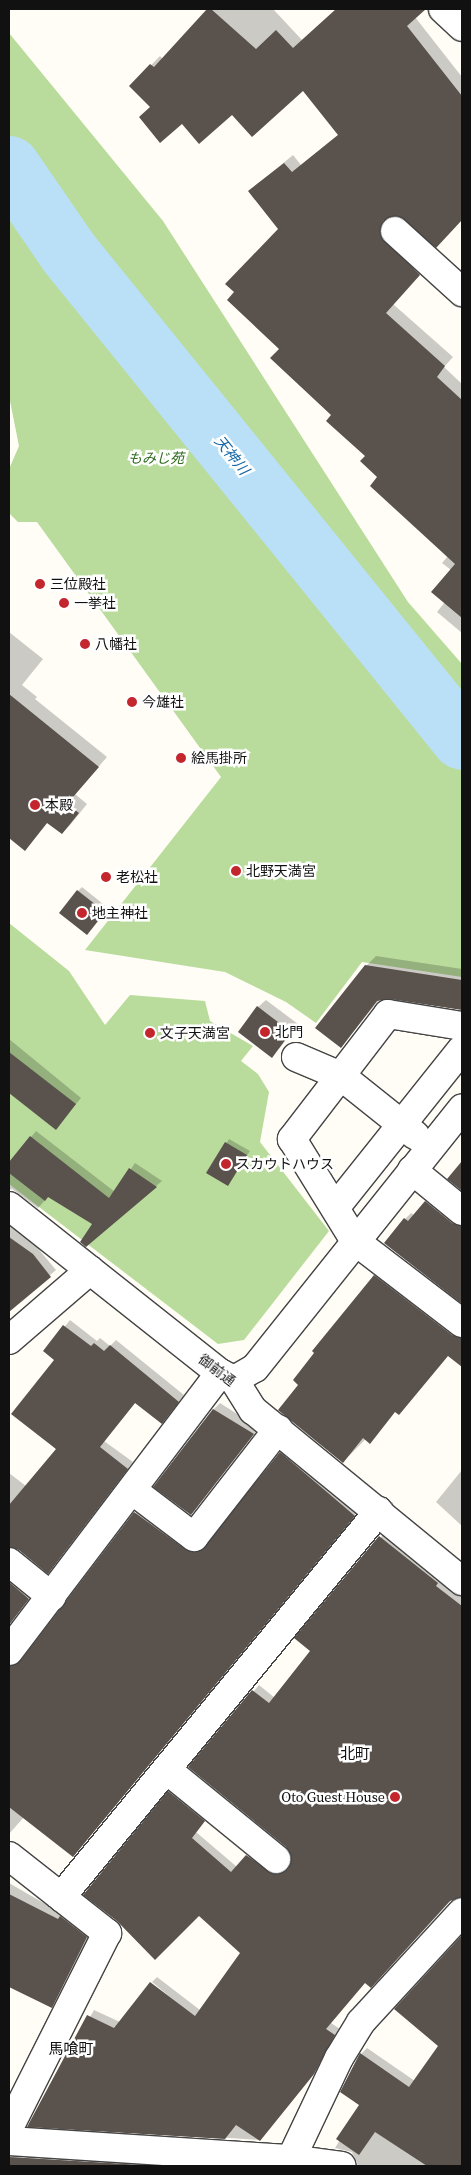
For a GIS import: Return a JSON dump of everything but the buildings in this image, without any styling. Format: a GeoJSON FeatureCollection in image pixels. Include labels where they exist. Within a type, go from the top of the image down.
{"type":"FeatureCollection","features":[{"type":"Feature","properties":{"kind":"street"},"geometry":{"type":"LineString","coordinates":[[444,9],[462,27]]}},
{"type":"Feature","properties":{"kind":"street"},"geometry":{"type":"LineString","coordinates":[[395,231],[462,292]]}},
{"type":"Feature","properties":{"kind":"street"},"geometry":{"type":"LineString","coordinates":[[462,1026],[388,1014],[292,1139],[355,1241],[462,1323]]}},
{"type":"Feature","properties":{"kind":"street"},"geometry":{"type":"LineString","coordinates":[[335,1208],[462,1049]]}},
{"type":"Feature","properties":{"kind":"street"},"geometry":{"type":"LineString","coordinates":[[296,1057],[341,1076],[430,1147]]}},
{"type":"Feature","properties":{"kind":"street"},"geometry":{"type":"LineString","coordinates":[[9,1651],[132,1490],[227,1376],[255,1368],[430,1147],[461,1112]]}},
{"type":"Feature","properties":{"kind":"street"},"geometry":{"type":"LineString","coordinates":[[412,1170],[462,1211]]}},
{"type":"Feature","properties":{"kind":"street","name":"御前通"},"geometry":{"type":"LineString","coordinates":[[9,1206],[227,1376],[253,1410],[379,1511],[462,1581]]}},
{"type":"Feature","properties":{"kind":"street"},"geometry":{"type":"LineString","coordinates":[[9,1340],[90,1270]]}},
{"type":"Feature","properties":{"kind":"street"},"geometry":{"type":"LineString","coordinates":[[132,1490],[194,1537],[278,1430]]}},
{"type":"Feature","properties":{"kind":"street"},"geometry":{"type":"LineString","coordinates":[[61,1897],[379,1511]]}},
{"type":"Feature","properties":{"kind":"street"},"geometry":{"type":"LineString","coordinates":[[9,1562],[52,1597]]}},
{"type":"Feature","properties":{"kind":"street"},"geometry":{"type":"LineString","coordinates":[[167,1770],[276,1859]]}},
{"type":"Feature","properties":{"kind":"street"},"geometry":{"type":"LineString","coordinates":[[9,1856],[107,1933],[9,2128]]}},
{"type":"Feature","properties":{"kind":"street"},"geometry":{"type":"LineString","coordinates":[[291,2159],[339,2058],[361,2022],[462,1912]]}},
{"type":"Feature","properties":{"kind":"street"},"geometry":{"type":"LineString","coordinates":[[9,2141],[127,2158],[291,2159],[342,2166]]}},
{"type":"Feature","properties":{"kind":"green space","name":"もみじ苑"},"geometry":{"type":"Polygon","coordinates":[[[9,33],[163,221],[408,602],[462,664],[462,977],[362,962],[316,1023],[286,1002],[225,972],[85,950],[221,777],[37,522],[18,522],[9,513],[9,469],[19,446],[9,396],[9,33]]]}},
{"type":"Feature","properties":{"kind":"green space"},"geometry":{"type":"Polygon","coordinates":[[[9,923],[69,971],[105,1025],[130,995],[205,1001],[210,1021],[253,1046],[241,1061],[258,1074],[269,1092],[260,1142],[329,1231],[244,1340],[218,1344],[9,1184],[9,923]]]}},
{"type":"Feature","properties":{"kind":"waterway","name":"天神川"},"geometry":{"type":"LineString","coordinates":[[9,166],[68,252],[462,739]]}},
{"type":"Feature","properties":{"kind":"place","name":"三位殿社"},"geometry":{"type":"Point","coordinates":[40,584]}},
{"type":"Feature","properties":{"kind":"place","name":"一挙社"},"geometry":{"type":"Point","coordinates":[64,603]}},
{"type":"Feature","properties":{"kind":"place","name":"八幡社"},"geometry":{"type":"Point","coordinates":[85,644]}},
{"type":"Feature","properties":{"kind":"place","name":"今雄社"},"geometry":{"type":"Point","coordinates":[132,702]}},
{"type":"Feature","properties":{"kind":"place","name":"絵馬掛所"},"geometry":{"type":"Point","coordinates":[181,758]}},
{"type":"Feature","properties":{"kind":"place","name":"本殿"},"geometry":{"type":"Point","coordinates":[35,805]}},
{"type":"Feature","properties":{"kind":"place","name":"北野天満宮"},"geometry":{"type":"Point","coordinates":[236,871]}},
{"type":"Feature","properties":{"kind":"place","name":"老松社"},"geometry":{"type":"Point","coordinates":[106,877]}},
{"type":"Feature","properties":{"kind":"place","name":"地主神社"},"geometry":{"type":"Point","coordinates":[82,913]}},
{"type":"Feature","properties":{"kind":"place","name":"北門"},"geometry":{"type":"Point","coordinates":[265,1032]}},
{"type":"Feature","properties":{"kind":"place","name":"文子天満宮"},"geometry":{"type":"Point","coordinates":[150,1033]}},
{"type":"Feature","properties":{"kind":"place","name":"スカウトハウス"},"geometry":{"type":"Point","coordinates":[226,1164]}},
{"type":"Feature","properties":{"kind":"place","name":"Oto Guest House"},"geometry":{"type":"Point","coordinates":[395,1797]}},
{"type":"Feature","properties":{"kind":"district","name":"北町"},"geometry":{"type":"Point","coordinates":[355,1754]}},
{"type":"Feature","properties":{"kind":"district","name":"馬喰町"},"geometry":{"type":"Point","coordinates":[71,2049]}}]}
